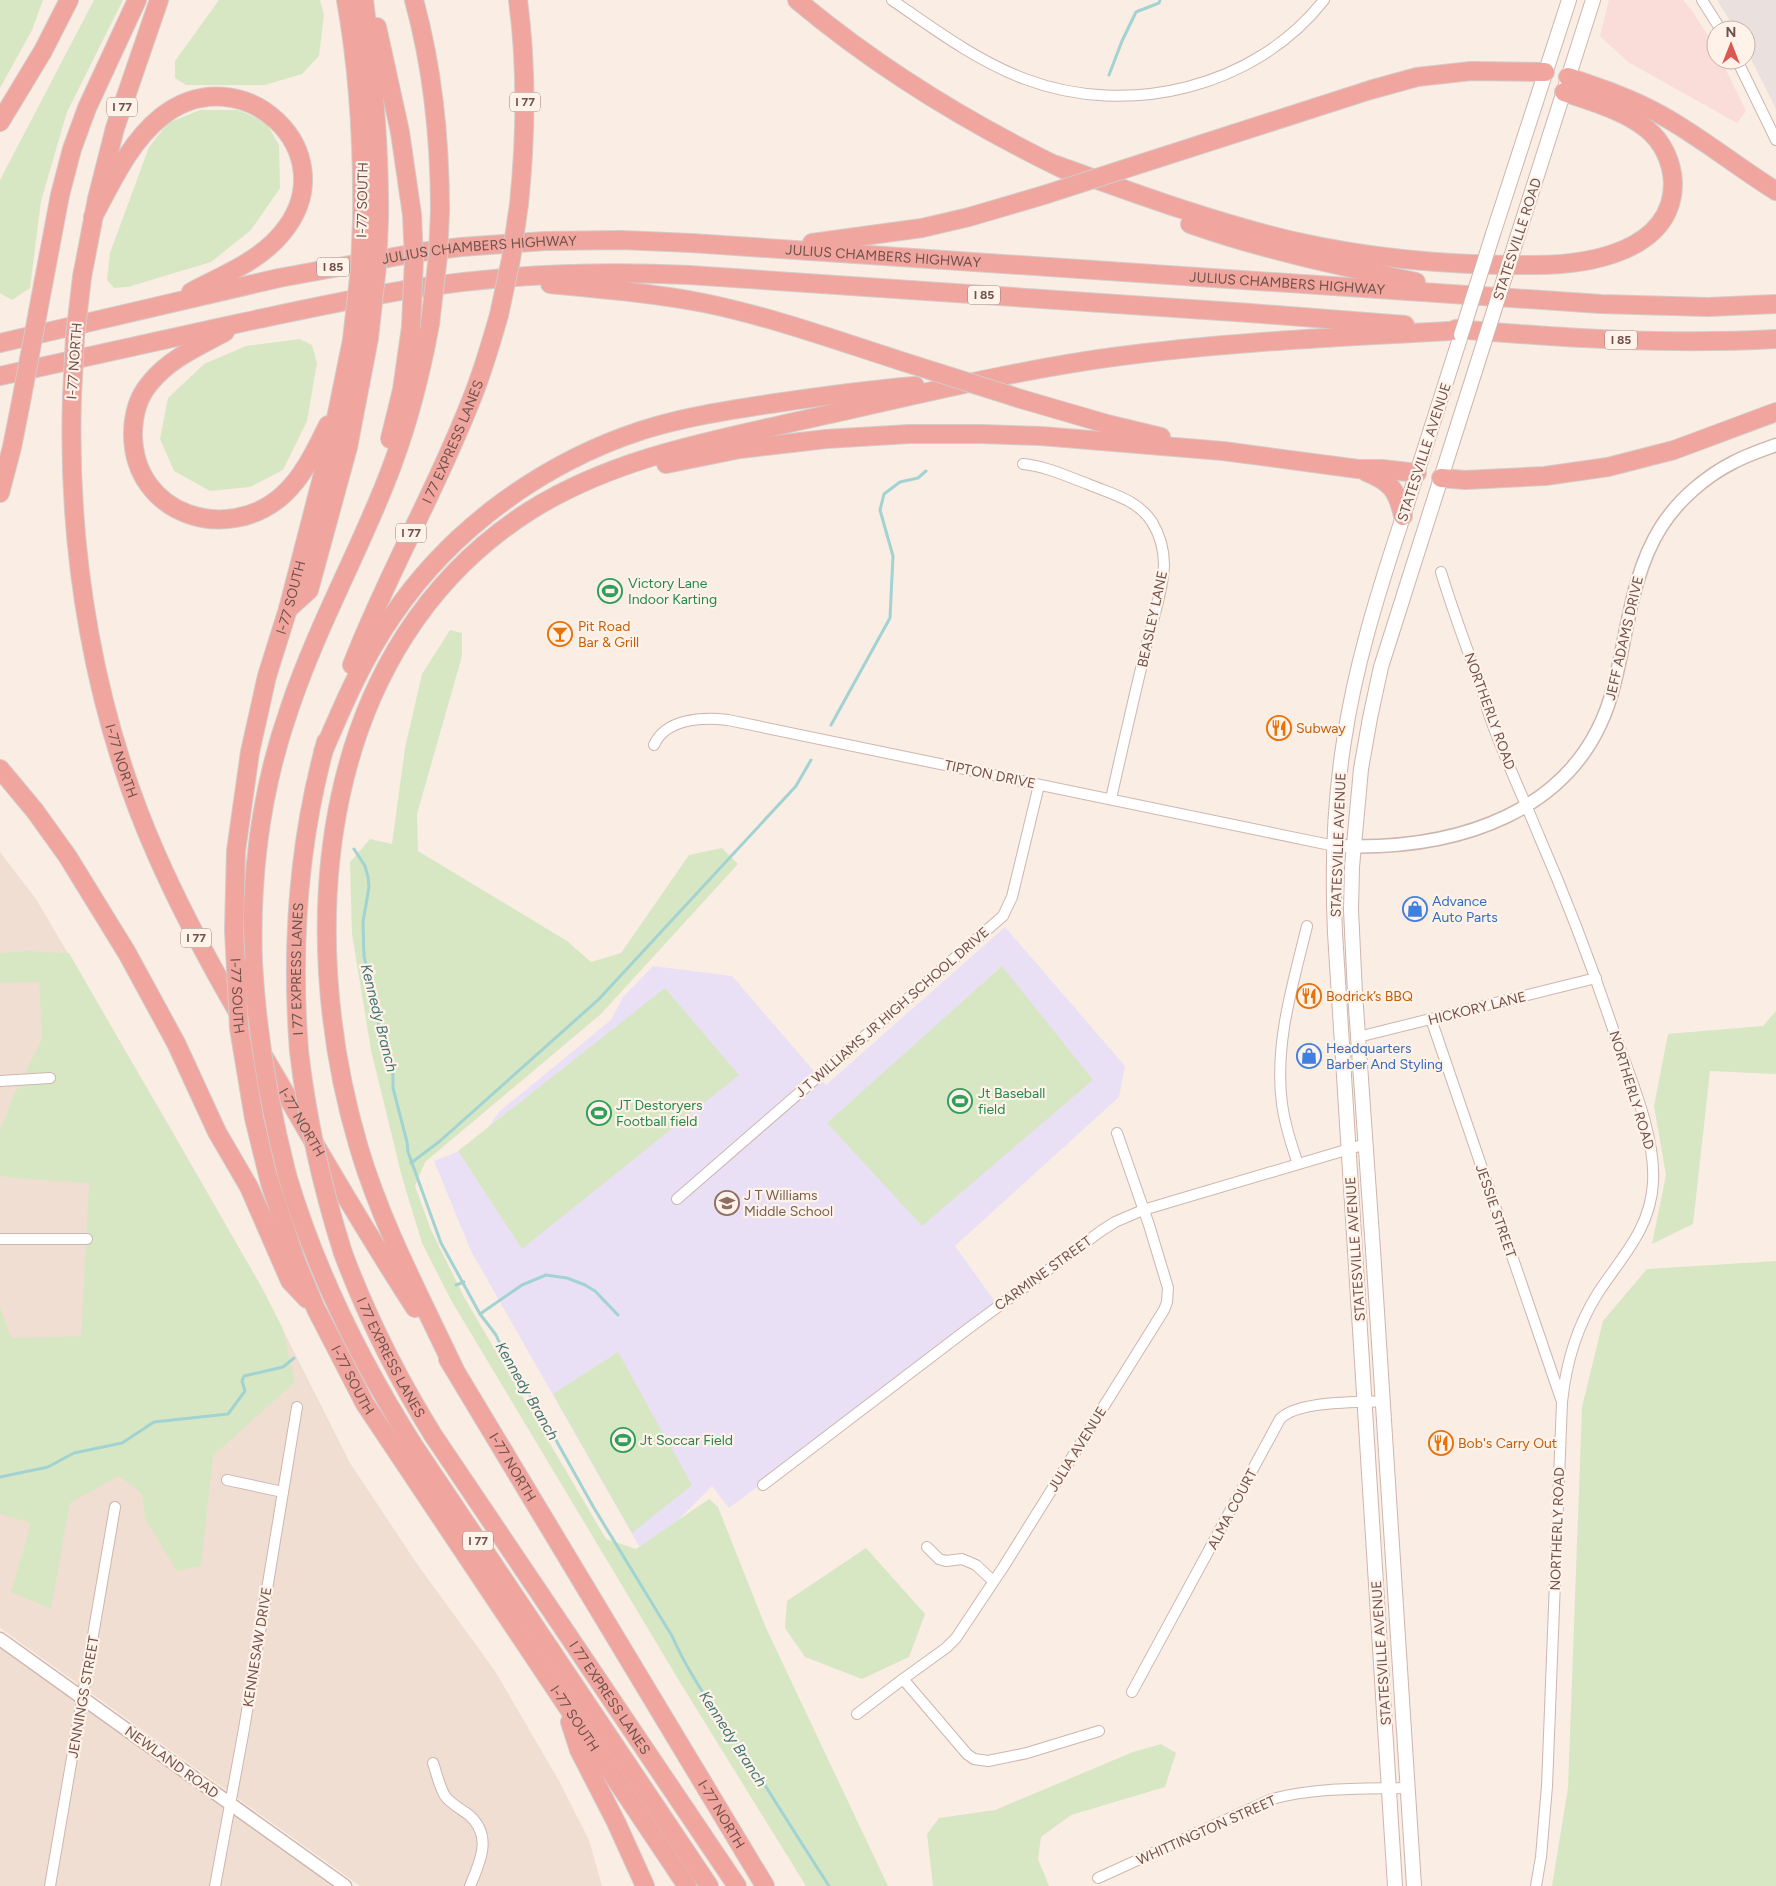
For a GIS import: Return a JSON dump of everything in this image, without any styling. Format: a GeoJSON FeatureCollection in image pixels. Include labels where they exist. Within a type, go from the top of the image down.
{"type":"FeatureCollection","features":[{"type":"Feature","properties":{"kind":"highway"},"geometry":{"type":"LineString","coordinates":[[0,122],[34,68],[69,0]]}},
{"type":"Feature","properties":{"kind":"highway"},"geometry":{"type":"LineString","coordinates":[[0,493],[20,407],[60,195],[72,149],[87,108],[137,0]]}},
{"type":"Feature","properties":{"kind":"highway","name":"I 77"},"geometry":{"type":"LineString","coordinates":[[93,217],[115,128],[159,0]]}},
{"type":"Feature","properties":{"kind":"highway","name":"I-77 SOUTH"},"geometry":{"type":"LineString","coordinates":[[346,0],[355,60],[363,168],[371,220]]}},
{"type":"Feature","properties":{"kind":"highway"},"geometry":{"type":"LineString","coordinates":[[288,609],[309,590],[348,447],[361,339],[376,274],[371,220],[377,122],[364,0]]}},
{"type":"Feature","properties":{"kind":"highway"},"geometry":{"type":"LineString","coordinates":[[363,536],[398,409],[406,369],[411,327],[414,267],[412,215],[400,132],[370,0]]}},
{"type":"Feature","properties":{"kind":"highway","name":"I 77 EXPRESS LANES"},"geometry":{"type":"LineString","coordinates":[[414,0],[425,47],[435,108],[439,159],[440,211],[438,256],[430,324],[416,388],[403,434],[385,484],[308,658],[289,708],[264,805],[257,852],[253,900],[253,963],[257,1017],[265,1075],[287,1175],[304,1228],[324,1280],[347,1330],[378,1387],[414,1446],[709,1886]]}},
{"type":"Feature","properties":{"kind":"highway","name":"I 77 EXPRESS LANES"},"geometry":{"type":"LineString","coordinates":[[518,0],[523,44],[525,98],[519,204],[511,259],[499,315],[472,398],[438,476],[363,636],[344,684],[323,752],[307,827],[298,903],[295,977],[299,1051],[306,1105],[327,1202],[343,1253],[380,1342],[433,1435],[737,1886]]}},
{"type":"Feature","properties":{"kind":"highway"},"geometry":{"type":"LineString","coordinates":[[797,0],[864,52],[982,127],[1056,165],[1148,208],[1235,239],[1310,259],[1478,296]]}},
{"type":"Feature","properties":{"kind":"highway"},"geometry":{"type":"LineString","coordinates":[[769,248],[922,228],[986,212],[1370,90],[1417,77],[1471,71],[1545,72]]}},
{"type":"Feature","properties":{"kind":"highway"},"geometry":{"type":"LineString","coordinates":[[1056,165],[1195,214],[1326,248],[1392,258],[1462,265],[1575,263],[1617,254],[1628,249],[1648,234],[1660,222],[1668,208],[1671,197],[1672,176],[1663,147],[1649,130],[1640,123],[1566,84]]}},
{"type":"Feature","properties":{"kind":"highway"},"geometry":{"type":"LineString","coordinates":[[1566,84],[1629,99],[1661,115],[1692,133],[1776,192]]}},
{"type":"Feature","properties":{"kind":"highway"},"geometry":{"type":"LineString","coordinates":[[93,217],[132,148],[161,117],[181,105],[209,97],[238,99],[261,108],[281,125],[297,150],[302,171],[301,193],[295,214],[290,223],[275,242],[255,257],[169,303]]}},
{"type":"Feature","properties":{"kind":"highway","name":"I-77 NORTH"},"geometry":{"type":"LineString","coordinates":[[93,217],[82,277],[75,337],[71,457],[73,498],[85,606],[109,718],[119,753],[144,823],[187,920],[224,989],[369,1237],[454,1368],[765,1886]]}},
{"type":"Feature","properties":{"kind":"highway","name":"JULIUS CHAMBERS HIGHWAY"},"geometry":{"type":"LineString","coordinates":[[0,343],[327,268],[461,247],[545,241],[674,242],[1637,306],[1708,307],[1776,304]]}},
{"type":"Feature","properties":{"kind":"highway","name":"I 85"},"geometry":{"type":"LineString","coordinates":[[0,376],[155,340],[334,302],[426,286],[502,279],[620,272],[1250,312],[1466,330],[1635,341],[1709,342],[1776,339]]}},
{"type":"Feature","properties":{"kind":"highway"},"geometry":{"type":"LineString","coordinates":[[502,279],[643,293],[706,304],[787,325],[1021,399],[1122,428],[1223,451]]}},
{"type":"Feature","properties":{"kind":"highway"},"geometry":{"type":"LineString","coordinates":[[241,323],[189,351],[166,367],[150,382],[140,399],[133,428],[134,451],[147,482],[170,505],[190,516],[212,520],[236,519],[262,510],[284,494],[300,476],[341,400]]}},
{"type":"Feature","properties":{"kind":"highway"},"geometry":{"type":"LineString","coordinates":[[454,1368],[382,1214],[361,1155],[348,1107],[336,1048],[329,984],[327,920],[331,859],[338,807],[355,739],[376,686],[396,649],[422,611],[463,564],[506,527],[550,499],[612,470],[682,448],[984,380],[1080,362],[1176,350],[1466,330]]}},
{"type":"Feature","properties":{"kind":"highway","name":"I-77 SOUTH"},"geometry":{"type":"LineString","coordinates":[[361,339],[341,400],[288,609],[267,676],[247,769],[236,850],[234,930],[239,1028],[254,1118],[277,1207],[296,1260],[316,1309],[365,1404],[687,1886]]}},
{"type":"Feature","properties":{"kind":"highway"},"geometry":{"type":"LineString","coordinates":[[323,752],[349,691],[371,650],[393,614],[418,581],[447,550],[487,514],[550,471],[622,437],[704,414],[842,393],[984,380]]}},
{"type":"Feature","properties":{"kind":"highway"},"geometry":{"type":"LineString","coordinates":[[1440,478],[1465,480],[1545,476],[1608,467],[1674,450],[1776,412]]}},
{"type":"Feature","properties":{"kind":"highway"},"geometry":{"type":"LineString","coordinates":[[550,499],[661,464],[700,456],[783,444],[866,436],[1010,434],[1223,451],[1358,469],[1382,469],[1417,473]]}},
{"type":"Feature","properties":{"kind":"highway"},"geometry":{"type":"LineString","coordinates":[[1358,469],[1378,477],[1392,486],[1399,500],[1403,516]]}},
{"type":"Feature","properties":{"kind":"highway"},"geometry":{"type":"LineString","coordinates":[[0,769],[35,811],[68,858],[127,952],[162,1015],[216,1132],[249,1187],[290,1281],[316,1309]]}},
{"type":"Feature","properties":{"kind":"highway"},"geometry":{"type":"LineString","coordinates":[[564,1703],[579,1750],[616,1822],[645,1886]]}},
{"type":"Feature","properties":{"kind":"highway"},"geometry":{"type":"LineString","coordinates":[[748,1855],[771,1886]]}},
{"type":"Feature","properties":{"kind":"main road"},"geometry":{"type":"LineString","coordinates":[[1566,84],[1545,72],[1569,0]]}},
{"type":"Feature","properties":{"kind":"main road","name":"STATESVILLE ROAD"},"geometry":{"type":"LineString","coordinates":[[1440,478],[1593,0]]}},
{"type":"Feature","properties":{"kind":"main road","name":"STATESVILLE AVENUE"},"geometry":{"type":"LineString","coordinates":[[1396,1886],[1334,910],[1335,846],[1340,767],[1354,688],[1371,619],[1545,72]]}},
{"type":"Feature","properties":{"kind":"main road"},"geometry":{"type":"LineString","coordinates":[[1417,473],[1440,478]]}},
{"type":"Feature","properties":{"kind":"main road","name":"STATESVILLE AVENUE"},"geometry":{"type":"LineString","coordinates":[[1414,1886],[1352,946],[1353,847],[1365,744],[1379,675],[1440,478]]}},
{"type":"Feature","properties":{"kind":"street"},"geometry":{"type":"LineString","coordinates":[[892,0],[958,44],[1008,72],[1041,85],[1094,95],[1114,96],[1175,91],[1215,79],[1236,70],[1273,48],[1290,35],[1324,0]]}},
{"type":"Feature","properties":{"kind":"street"},"geometry":{"type":"LineString","coordinates":[[1702,0],[1715,20]]}},
{"type":"Feature","properties":{"kind":"street"},"geometry":{"type":"LineString","coordinates":[[1742,70],[1776,140]]}},
{"type":"Feature","properties":{"kind":"street","name":"JEFF ADAMS DRIVE"},"geometry":{"type":"LineString","coordinates":[[1335,846],[1353,847],[1402,843],[1440,837],[1494,822],[1526,807],[1540,798],[1568,773],[1591,742],[1601,723],[1614,687],[1639,575],[1647,552],[1662,525],[1689,495],[1718,472],[1734,462],[1776,445]]}},
{"type":"Feature","properties":{"kind":"street","name":"BEASLEY LANE"},"geometry":{"type":"LineString","coordinates":[[1022,464],[1049,469],[1131,501],[1152,522],[1159,535],[1163,549],[1163,571],[1111,799]]}},
{"type":"Feature","properties":{"kind":"street","name":"NORTHERLY ROAD"},"geometry":{"type":"LineString","coordinates":[[1440,572],[1490,719],[1570,910],[1596,978],[1647,1131],[1653,1161],[1651,1202],[1646,1218],[1630,1249],[1598,1292],[1582,1322],[1567,1364],[1562,1402],[1547,1786],[1541,1857],[1536,1886]]}},
{"type":"Feature","properties":{"kind":"street","name":"TIPTON DRIVE"},"geometry":{"type":"LineString","coordinates":[[654,745],[657,737],[669,728],[695,720],[716,718],[1335,846]]}},
{"type":"Feature","properties":{"kind":"street","name":"J T WILLIAMS JR HIGH SCHOOL DRIVE"},"geometry":{"type":"LineString","coordinates":[[677,1199],[1003,916],[1012,897],[1039,784]]}},
{"type":"Feature","properties":{"kind":"street"},"geometry":{"type":"LineString","coordinates":[[1298,1164],[1285,1126],[1280,1061],[1283,1030],[1307,926]]}},
{"type":"Feature","properties":{"kind":"street","name":"HICKORY LANE"},"geometry":{"type":"LineString","coordinates":[[1358,1037],[1596,978]]}},
{"type":"Feature","properties":{"kind":"street","name":"JESSIE STREET"},"geometry":{"type":"LineString","coordinates":[[1430,1019],[1562,1402]]}},
{"type":"Feature","properties":{"kind":"street"},"geometry":{"type":"LineString","coordinates":[[0,1081],[50,1078]]}},
{"type":"Feature","properties":{"kind":"street","name":"JULIA AVENUE"},"geometry":{"type":"LineString","coordinates":[[857,1714],[946,1648],[956,1638],[1151,1332],[1167,1302],[1168,1288],[1117,1132]]}},
{"type":"Feature","properties":{"kind":"street","name":"CARMINE STREET"},"geometry":{"type":"LineString","coordinates":[[763,1485],[969,1328],[1115,1222],[1143,1210],[1366,1144]]}},
{"type":"Feature","properties":{"kind":"street"},"geometry":{"type":"LineString","coordinates":[[0,1239],[87,1239]]}},
{"type":"Feature","properties":{"kind":"street","name":"ALMA COURT"},"geometry":{"type":"LineString","coordinates":[[1132,1692],[1280,1420],[1298,1408],[1383,1401]]}},
{"type":"Feature","properties":{"kind":"street","name":"KENNESAW DRIVE"},"geometry":{"type":"LineString","coordinates":[[215,1886],[244,1729],[297,1407]]}},
{"type":"Feature","properties":{"kind":"street"},"geometry":{"type":"LineString","coordinates":[[226,1480],[283,1492]]}},
{"type":"Feature","properties":{"kind":"street","name":"JENNINGS STREET"},"geometry":{"type":"LineString","coordinates":[[50,1886],[116,1507]]}},
{"type":"Feature","properties":{"kind":"street"},"geometry":{"type":"LineString","coordinates":[[927,1547],[939,1559],[946,1561],[962,1560],[976,1565],[994,1581]]}},
{"type":"Feature","properties":{"kind":"street","name":"NEWLAND ROAD"},"geometry":{"type":"LineString","coordinates":[[0,1639],[344,1886]]}},
{"type":"Feature","properties":{"kind":"street"},"geometry":{"type":"LineString","coordinates":[[903,1679],[967,1754],[974,1759],[983,1761],[1027,1754],[1099,1730]]}},
{"type":"Feature","properties":{"kind":"street"},"geometry":{"type":"LineString","coordinates":[[433,1763],[441,1789],[446,1797],[473,1819],[480,1829],[483,1838],[483,1855],[470,1886]]}},
{"type":"Feature","properties":{"kind":"street","name":"WHITTINGTON STREET"},"geometry":{"type":"LineString","coordinates":[[1098,1878],[1272,1799],[1320,1791],[1407,1788]]}},
{"type":"Feature","properties":{"kind":"shaded area"},"geometry":{"type":"Polygon","coordinates":[[[1609,0],[1683,0],[1706,33],[1706,70],[1726,70],[1746,111],[1737,123],[1628,62],[1600,36],[1609,0]]]}},
{"type":"Feature","properties":{"kind":"shaded area"},"geometry":{"type":"Polygon","coordinates":[[[1717,0],[1776,0],[1776,109],[1756,69],[1756,20],[1730,20],[1717,0]]]}},
{"type":"Feature","properties":{"kind":"shaded area"},"geometry":{"type":"Polygon","coordinates":[[[0,852],[36,899],[167,1122],[262,1288],[350,1463],[415,1561],[495,1671],[559,1781],[589,1840],[602,1886],[360,1886],[0,1628],[0,852]]]}},
{"type":"Feature","properties":{"kind":"shaded area","name":"J T Williams Middle School"},"geometry":{"type":"Polygon","coordinates":[[[1005,927],[1125,1066],[1119,1097],[955,1246],[998,1306],[729,1508],[712,1486],[644,1555],[471,1251],[434,1161],[475,1145],[500,1111],[611,1020],[623,997],[653,966],[732,976],[826,1085],[1005,927]]]}},
{"type":"Feature","properties":{"kind":"shaded area"},"geometry":{"type":"Polygon","coordinates":[[[0,1647],[241,1819],[332,1886],[0,1886],[0,1647]]]}},
{"type":"Feature","properties":{"kind":"green space"},"geometry":{"type":"Polygon","coordinates":[[[0,0],[43,0],[32,30],[0,88],[0,0]]]}},
{"type":"Feature","properties":{"kind":"green space"},"geometry":{"type":"Polygon","coordinates":[[[94,0],[123,0],[67,112],[41,201],[30,288],[12,300],[0,293],[0,180],[94,0]]]}},
{"type":"Feature","properties":{"kind":"green space"},"geometry":{"type":"Polygon","coordinates":[[[219,0],[320,0],[324,15],[319,56],[302,74],[265,85],[186,85],[175,78],[175,61],[219,0]]]}},
{"type":"Feature","properties":{"kind":"green space"},"geometry":{"type":"Polygon","coordinates":[[[200,110],[238,110],[266,122],[279,145],[280,188],[251,230],[211,262],[128,287],[114,288],[107,280],[110,253],[149,147],[168,123],[200,110]]]}},
{"type":"Feature","properties":{"kind":"green space"},"geometry":{"type":"Polygon","coordinates":[[[300,339],[312,345],[317,363],[307,421],[283,470],[250,487],[210,491],[174,471],[160,439],[168,398],[204,364],[246,346],[300,339]]]}},
{"type":"Feature","properties":{"kind":"green space"},"geometry":{"type":"Polygon","coordinates":[[[450,630],[462,633],[462,656],[417,814],[418,851],[567,941],[591,962],[621,953],[689,855],[722,848],[738,864],[601,1014],[425,1162],[415,1186],[431,1230],[464,1297],[606,1539],[636,1549],[709,1499],[718,1507],[766,1628],[888,1886],[806,1886],[681,1684],[451,1300],[422,1243],[402,1177],[371,1050],[352,934],[350,862],[370,839],[392,844],[405,748],[422,674],[450,630]]]}},
{"type":"Feature","properties":{"kind":"green space"},"geometry":{"type":"Polygon","coordinates":[[[27,951],[69,953],[262,1288],[283,1329],[295,1382],[213,1456],[201,1566],[177,1571],[145,1519],[142,1494],[119,1476],[70,1503],[51,1609],[11,1592],[31,1523],[0,1514],[0,1307],[11,1338],[81,1336],[89,1183],[0,1176],[0,1130],[12,1099],[42,1039],[39,982],[0,983],[0,953],[27,951]]]}},
{"type":"Feature","properties":{"kind":"green space","name":"Jt Baseball field"},"geometry":{"type":"Polygon","coordinates":[[[1002,966],[1093,1080],[922,1226],[827,1123],[1002,966]]]}},
{"type":"Feature","properties":{"kind":"green space","name":"JT Destoryers Football field"},"geometry":{"type":"Polygon","coordinates":[[[665,988],[739,1075],[522,1249],[458,1151],[665,988]]]}},
{"type":"Feature","properties":{"kind":"green space"},"geometry":{"type":"Polygon","coordinates":[[[1776,1011],[1776,1074],[1710,1071],[1693,1224],[1652,1244],[1666,1175],[1654,1106],[1668,1034],[1763,1026],[1776,1011]]]}},
{"type":"Feature","properties":{"kind":"green space"},"geometry":{"type":"Polygon","coordinates":[[[1776,1261],[1776,1886],[1552,1886],[1568,1788],[1582,1407],[1603,1321],[1647,1269],[1776,1261]]]}},
{"type":"Feature","properties":{"kind":"green space","name":"Jt Soccar Field"},"geometry":{"type":"Polygon","coordinates":[[[618,1352],[692,1485],[632,1533],[553,1394],[618,1352]]]}},
{"type":"Feature","properties":{"kind":"green space"},"geometry":{"type":"Polygon","coordinates":[[[866,1548],[925,1614],[909,1657],[862,1679],[805,1657],[785,1628],[787,1601],[866,1548]]]}},
{"type":"Feature","properties":{"kind":"green space"},"geometry":{"type":"Polygon","coordinates":[[[1161,1744],[1176,1753],[1165,1787],[1071,1815],[1041,1837],[1038,1859],[1049,1886],[933,1886],[927,1834],[939,1818],[995,1810],[1133,1752],[1161,1744]]]}},
{"type":"Feature","properties":{"kind":"waterway"},"geometry":{"type":"LineString","coordinates":[[1109,75],[1136,12],[1159,3],[1160,0]]}},
{"type":"Feature","properties":{"kind":"waterway"},"geometry":{"type":"LineString","coordinates":[[831,725],[890,618],[893,556],[880,510],[884,494],[900,482],[918,478],[926,471]]}},
{"type":"Feature","properties":{"kind":"waterway"},"geometry":{"type":"LineString","coordinates":[[411,1163],[440,1141],[599,999],[796,786],[811,760]]}},
{"type":"Feature","properties":{"kind":"waterway","name":"Kennedy Branch"},"geometry":{"type":"LineString","coordinates":[[354,849],[365,866],[368,877],[369,887],[363,922],[364,956],[370,981],[371,999],[378,1019],[385,1058],[393,1075],[393,1088],[408,1152],[441,1243],[480,1314],[496,1335],[506,1357],[538,1408],[594,1508],[672,1636],[700,1688],[755,1769],[829,1886]]}},
{"type":"Feature","properties":{"kind":"waterway"},"geometry":{"type":"LineString","coordinates":[[480,1314],[522,1285],[546,1275],[567,1278],[585,1285],[595,1291],[618,1315]]}},
{"type":"Feature","properties":{"kind":"waterway","name":"Kennedy Branch"},"geometry":{"type":"LineString","coordinates":[[456,1285],[464,1282]]}},
{"type":"Feature","properties":{"kind":"waterway"},"geometry":{"type":"LineString","coordinates":[[0,1477],[48,1467],[74,1453],[122,1443],[154,1422],[228,1414],[245,1391],[242,1381],[244,1376],[283,1367],[294,1358]]}},
{"type":"Feature","properties":{"kind":"place","name":"Victory Lane Indoor Karting"},"geometry":{"type":"Point","coordinates":[610,591]}},
{"type":"Feature","properties":{"kind":"place","name":"Pit Road Bar & Grill"},"geometry":{"type":"Point","coordinates":[560,634]}},
{"type":"Feature","properties":{"kind":"place","name":"Subway"},"geometry":{"type":"Point","coordinates":[1279,728]}},
{"type":"Feature","properties":{"kind":"place","name":"Advance Auto Parts"},"geometry":{"type":"Point","coordinates":[1415,909]}},
{"type":"Feature","properties":{"kind":"place","name":"Bodrick’s BBQ"},"geometry":{"type":"Point","coordinates":[1309,996]}},
{"type":"Feature","properties":{"kind":"place","name":"Headquarters Barber And Styling"},"geometry":{"type":"Point","coordinates":[1309,1056]}},
{"type":"Feature","properties":{"kind":"place","name":"Jt Baseball field"},"geometry":{"type":"Point","coordinates":[960,1101]}},
{"type":"Feature","properties":{"kind":"place","name":"JT Destoryers Football field"},"geometry":{"type":"Point","coordinates":[599,1113]}},
{"type":"Feature","properties":{"kind":"place","name":"J T Williams Middle School"},"geometry":{"type":"Point","coordinates":[727,1203]}},
{"type":"Feature","properties":{"kind":"place","name":"Jt Soccar Field"},"geometry":{"type":"Point","coordinates":[623,1440]}},
{"type":"Feature","properties":{"kind":"place","name":"Bob's Carry Out"},"geometry":{"type":"Point","coordinates":[1441,1443]}}]}
